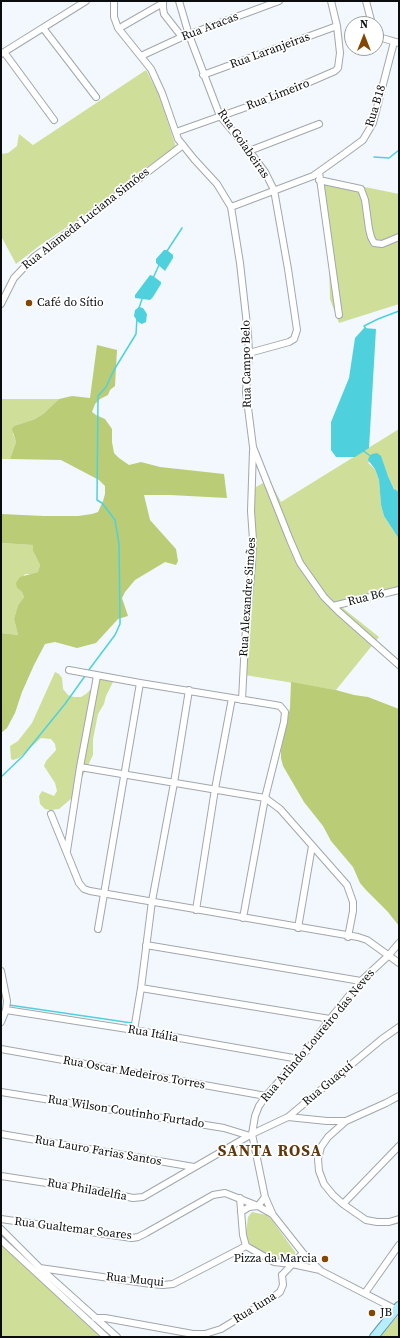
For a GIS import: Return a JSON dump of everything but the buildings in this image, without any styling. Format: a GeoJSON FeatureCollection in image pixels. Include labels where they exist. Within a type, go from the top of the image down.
{"type":"FeatureCollection","features":[{"type":"Feature","properties":{"kind":"main road"},"geometry":{"type":"LineString","coordinates":[[374,1337],[398,1309]]}},
{"type":"Feature","properties":{"kind":"street"},"geometry":{"type":"LineString","coordinates":[[54,120],[2,53],[86,1]]}},
{"type":"Feature","properties":{"kind":"street","name":"Rua Campo Belo"},"geometry":{"type":"LineString","coordinates":[[114,1],[114,17],[118,28],[151,69],[182,145],[217,184],[231,207],[246,314],[249,353],[246,392],[253,447],[300,563],[333,606],[399,665]]}},
{"type":"Feature","properties":{"kind":"street","name":"Rua Goiabeiras"},"geometry":{"type":"LineString","coordinates":[[179,1],[203,75],[220,116],[264,172],[274,190],[288,269],[296,334],[294,339],[289,342],[249,353]]}},
{"type":"Feature","properties":{"kind":"street","name":"Rua Aracas"},"geometry":{"type":"LineString","coordinates":[[140,56],[182,37],[280,1]]}},
{"type":"Feature","properties":{"kind":"street"},"geometry":{"type":"LineString","coordinates":[[331,1],[337,26]]}},
{"type":"Feature","properties":{"kind":"street"},"geometry":{"type":"LineString","coordinates":[[366,1],[370,16]]}},
{"type":"Feature","properties":{"kind":"street"},"geometry":{"type":"LineString","coordinates":[[123,26],[163,2],[164,14],[182,37]]}},
{"type":"Feature","properties":{"kind":"street","name":"Rua Laranjeiras"},"geometry":{"type":"LineString","coordinates":[[203,75],[337,26]]}},
{"type":"Feature","properties":{"kind":"street","name":"Rua Limeiro"},"geometry":{"type":"LineString","coordinates":[[176,132],[275,97],[335,72],[339,63],[337,26]]}},
{"type":"Feature","properties":{"kind":"street"},"geometry":{"type":"LineString","coordinates":[[43,28],[96,97]]}},
{"type":"Feature","properties":{"kind":"street","name":"Rua B18"},"geometry":{"type":"LineString","coordinates":[[231,207],[313,176],[363,140],[373,123],[396,42],[384,39]]}},
{"type":"Feature","properties":{"kind":"street"},"geometry":{"type":"LineString","coordinates":[[249,152],[319,124]]}},
{"type":"Feature","properties":{"kind":"street","name":"Rua Alameda Luciana Simões"},"geometry":{"type":"LineString","coordinates":[[1,304],[14,278],[34,257],[182,145]]}},
{"type":"Feature","properties":{"kind":"street"},"geometry":{"type":"LineString","coordinates":[[319,172],[339,315]]}},
{"type":"Feature","properties":{"kind":"street"},"geometry":{"type":"LineString","coordinates":[[319,180],[361,189],[365,200],[371,237],[374,242],[377,244],[382,244],[399,237]]}},
{"type":"Feature","properties":{"kind":"street","name":"Rua Alexandre Simões"},"geometry":{"type":"LineString","coordinates":[[242,700],[252,564],[253,540],[251,511],[253,447]]}},
{"type":"Feature","properties":{"kind":"street","name":"Rua B6"},"geometry":{"type":"LineString","coordinates":[[333,606],[399,590]]}},
{"type":"Feature","properties":{"kind":"street"},"geometry":{"type":"LineString","coordinates":[[69,670],[242,700],[275,704],[280,706],[285,712],[284,722],[265,798],[243,918]]}},
{"type":"Feature","properties":{"kind":"street"},"geometry":{"type":"LineString","coordinates":[[67,853],[80,768],[97,676]]}},
{"type":"Feature","properties":{"kind":"street"},"geometry":{"type":"LineString","coordinates":[[98,929],[140,683]]}},
{"type":"Feature","properties":{"kind":"street"},"geometry":{"type":"LineString","coordinates":[[134,1030],[152,901],[174,783],[188,690]]}},
{"type":"Feature","properties":{"kind":"street"},"geometry":{"type":"LineString","coordinates":[[196,910],[215,790],[232,698]]}},
{"type":"Feature","properties":{"kind":"street"},"geometry":{"type":"LineString","coordinates":[[80,768],[265,798],[280,809],[347,885],[353,902],[353,911],[348,937]]}},
{"type":"Feature","properties":{"kind":"street"},"geometry":{"type":"LineString","coordinates":[[51,814],[79,884],[84,889],[104,894],[152,901],[367,940],[399,963]]}},
{"type":"Feature","properties":{"kind":"street"},"geometry":{"type":"LineString","coordinates":[[298,928],[312,846]]}},
{"type":"Feature","properties":{"kind":"street","name":"Rua Arlindo Loureiro das Neves"},"geometry":{"type":"LineString","coordinates":[[398,1309],[320,1270],[303,1254],[273,1215],[265,1197],[251,1135],[255,1116],[259,1106],[266,1096],[308,1049],[361,981],[388,956],[399,943]]}},
{"type":"Feature","properties":{"kind":"street"},"geometry":{"type":"LineString","coordinates":[[146,945],[361,981]]}},
{"type":"Feature","properties":{"kind":"street"},"geometry":{"type":"LineString","coordinates":[[1,971],[7,1006],[1,1022]]}},
{"type":"Feature","properties":{"kind":"street"},"geometry":{"type":"LineString","coordinates":[[141,988],[330,1019]]}},
{"type":"Feature","properties":{"kind":"street","name":"Rua Itália"},"geometry":{"type":"LineString","coordinates":[[7,1006],[299,1059]]}},
{"type":"Feature","properties":{"kind":"street","name":"Rua Guaçuí"},"geometry":{"type":"LineString","coordinates":[[251,1135],[288,1117],[382,1039],[399,1028]]}},
{"type":"Feature","properties":{"kind":"street","name":"Rua Oscar Medeiros Torres"},"geometry":{"type":"LineString","coordinates":[[1,1049],[266,1096]]}},
{"type":"Feature","properties":{"kind":"street","name":"Rua Wilson Coutinho Furtado"},"geometry":{"type":"LineString","coordinates":[[1,1092],[224,1128],[251,1135]]}},
{"type":"Feature","properties":{"kind":"street"},"geometry":{"type":"LineString","coordinates":[[399,1096],[346,1121],[328,1137],[321,1147],[318,1159],[319,1171],[324,1184],[343,1204],[366,1220],[390,1222],[399,1219]]}},
{"type":"Feature","properties":{"kind":"street"},"geometry":{"type":"LineString","coordinates":[[288,1117],[327,1121],[346,1121]]}},
{"type":"Feature","properties":{"kind":"street","name":"Rua Lauro Farias Santos"},"geometry":{"type":"LineString","coordinates":[[1,1134],[194,1167]]}},
{"type":"Feature","properties":{"kind":"street","name":"Rua Philadelfia"},"geometry":{"type":"LineString","coordinates":[[1,1176],[139,1199],[251,1135]]}},
{"type":"Feature","properties":{"kind":"street"},"geometry":{"type":"LineString","coordinates":[[343,1204],[399,1146]]}},
{"type":"Feature","properties":{"kind":"street","name":"Rua Gualtemar Soares"},"geometry":{"type":"LineString","coordinates":[[1,1219],[132,1238],[146,1233],[213,1195],[225,1193],[258,1206],[273,1215]]}},
{"type":"Feature","properties":{"kind":"street"},"geometry":{"type":"LineString","coordinates":[[241,1212],[250,1207],[258,1206],[265,1197]]}},
{"type":"Feature","properties":{"kind":"street"},"geometry":{"type":"LineString","coordinates":[[240,1198],[243,1235],[246,1246],[274,1262],[320,1270]]}},
{"type":"Feature","properties":{"kind":"street"},"geometry":{"type":"LineString","coordinates":[[1,1230],[40,1268],[117,1337]]}},
{"type":"Feature","properties":{"kind":"street"},"geometry":{"type":"LineString","coordinates":[[1,1240],[106,1337]]}},
{"type":"Feature","properties":{"kind":"street"},"geometry":{"type":"LineString","coordinates":[[365,1292],[399,1245]]}},
{"type":"Feature","properties":{"kind":"street","name":"Rua Muqui"},"geometry":{"type":"LineString","coordinates":[[40,1268],[151,1284],[168,1284],[181,1281],[246,1246]]}},
{"type":"Feature","properties":{"kind":"street"},"geometry":{"type":"LineString","coordinates":[[274,1262],[282,1275],[303,1254]]}},
{"type":"Feature","properties":{"kind":"street","name":"Rua Iuna"},"geometry":{"type":"LineString","coordinates":[[95,1318],[105,1318],[193,1334],[205,1334],[221,1329],[280,1292],[283,1285],[282,1275]]}},
{"type":"Feature","properties":{"kind":"green space"},"geometry":{"type":"Polygon","coordinates":[[[146,70],[159,95],[176,147],[134,176],[89,212],[39,246],[16,264],[1,236],[1,154],[8,153],[17,146],[19,134],[33,145],[146,70]]]}},
{"type":"Feature","properties":{"kind":"green space"},"geometry":{"type":"Polygon","coordinates":[[[321,178],[399,194],[399,304],[339,323],[330,299],[329,262],[321,194],[317,182],[321,178]]]}},
{"type":"Feature","properties":{"kind":"green space"},"geometry":{"type":"Polygon","coordinates":[[[97,345],[117,350],[115,386],[110,390],[108,395],[100,399],[95,404],[92,412],[105,419],[112,429],[114,453],[129,465],[141,462],[160,467],[224,474],[227,498],[144,495],[150,520],[176,549],[178,561],[176,565],[165,562],[135,580],[122,598],[128,616],[118,619],[96,643],[77,648],[55,642],[45,644],[22,692],[15,713],[7,728],[1,733],[1,633],[18,635],[14,619],[18,605],[24,597],[22,592],[17,588],[16,583],[20,577],[38,572],[40,565],[33,551],[33,545],[1,543],[1,514],[78,516],[92,514],[98,512],[105,494],[105,486],[99,480],[61,460],[10,459],[16,442],[12,429],[14,426],[35,419],[43,414],[59,399],[72,396],[90,398],[97,345]]]}},
{"type":"Feature","properties":{"kind":"green space"},"geometry":{"type":"Polygon","coordinates":[[[1,399],[59,399],[43,414],[35,419],[14,426],[13,434],[16,442],[10,459],[1,459],[1,399]]]}},
{"type":"Feature","properties":{"kind":"green space"},"geometry":{"type":"Polygon","coordinates":[[[399,429],[399,492],[395,490],[380,456],[368,463],[375,469],[379,480],[381,505],[384,516],[399,539],[399,590],[339,605],[379,637],[336,690],[245,675],[254,493],[256,487],[263,483],[272,485],[281,502],[399,429]]]}},
{"type":"Feature","properties":{"kind":"green space"},"geometry":{"type":"Polygon","coordinates":[[[1,543],[33,545],[33,551],[40,565],[38,572],[25,574],[17,588],[22,592],[24,597],[18,605],[14,619],[18,635],[1,633],[1,543]]]}},
{"type":"Feature","properties":{"kind":"green space"},"geometry":{"type":"Polygon","coordinates":[[[55,672],[62,678],[63,689],[68,695],[74,697],[81,697],[86,694],[105,675],[109,673],[115,678],[98,714],[93,739],[93,755],[72,798],[59,809],[50,810],[45,809],[40,804],[39,796],[42,791],[54,796],[57,791],[55,783],[44,766],[46,761],[56,750],[55,744],[51,739],[41,738],[19,758],[13,760],[11,759],[10,746],[18,741],[32,723],[55,672]]]}},
{"type":"Feature","properties":{"kind":"green space"},"geometry":{"type":"Polygon","coordinates":[[[291,682],[368,697],[399,709],[399,926],[388,912],[360,883],[353,867],[331,841],[323,826],[304,802],[283,766],[281,750],[290,708],[291,682]]]}},
{"type":"Feature","properties":{"kind":"green space"},"geometry":{"type":"Polygon","coordinates":[[[252,1212],[267,1215],[272,1220],[295,1252],[296,1257],[291,1260],[279,1259],[256,1250],[249,1243],[246,1234],[248,1217],[252,1212]]]}},
{"type":"Feature","properties":{"kind":"green space"},"geometry":{"type":"Polygon","coordinates":[[[1,1242],[69,1306],[68,1308],[103,1337],[1,1337],[1,1242]]]}},
{"type":"Feature","properties":{"kind":"green space"},"geometry":{"type":"Polygon","coordinates":[[[398,1316],[399,1337],[380,1337],[398,1316]]]}},
{"type":"Feature","properties":{"kind":"water"},"geometry":{"type":"Polygon","coordinates":[[[164,250],[167,250],[173,255],[173,258],[165,271],[156,263],[156,259],[164,250]]]}},
{"type":"Feature","properties":{"kind":"water"},"geometry":{"type":"Polygon","coordinates":[[[150,275],[161,282],[153,297],[150,300],[135,298],[135,295],[150,275]]]}},
{"type":"Feature","properties":{"kind":"water"},"geometry":{"type":"Polygon","coordinates":[[[139,307],[143,308],[147,314],[146,322],[142,324],[138,322],[134,316],[135,310],[139,307]]]}},
{"type":"Feature","properties":{"kind":"water"},"geometry":{"type":"Polygon","coordinates":[[[364,328],[376,329],[369,448],[355,457],[336,457],[331,450],[331,422],[349,378],[355,338],[364,328]]]}},
{"type":"Feature","properties":{"kind":"water"},"geometry":{"type":"Polygon","coordinates":[[[377,453],[381,456],[394,489],[399,492],[399,539],[384,516],[381,505],[379,480],[375,469],[368,460],[372,454],[377,453]]]}},
{"type":"Feature","properties":{"kind":"waterway"},"geometry":{"type":"LineString","coordinates":[[374,157],[389,158],[399,150]]}},
{"type":"Feature","properties":{"kind":"waterway"},"geometry":{"type":"LineString","coordinates":[[167,251],[182,228]]}},
{"type":"Feature","properties":{"kind":"waterway"},"geometry":{"type":"LineString","coordinates":[[153,278],[159,265]]}},
{"type":"Feature","properties":{"kind":"waterway"},"geometry":{"type":"LineString","coordinates":[[139,308],[142,299]]}},
{"type":"Feature","properties":{"kind":"waterway"},"geometry":{"type":"LineString","coordinates":[[366,329],[364,326],[399,311]]}},
{"type":"Feature","properties":{"kind":"waterway"},"geometry":{"type":"LineString","coordinates":[[88,671],[115,635],[120,624],[119,544],[115,520],[102,503],[97,500],[98,396],[106,387],[114,370],[136,334],[137,318]]}},
{"type":"Feature","properties":{"kind":"waterway"},"geometry":{"type":"LineString","coordinates":[[362,450],[372,457]]}},
{"type":"Feature","properties":{"kind":"waterway"},"geometry":{"type":"LineString","coordinates":[[1,777],[22,757],[65,704],[85,676]]}},
{"type":"Feature","properties":{"kind":"waterway"},"geometry":{"type":"LineString","coordinates":[[9,1005],[132,1023]]}},
{"type":"Feature","properties":{"kind":"place","name":"Café do Sítio"},"geometry":{"type":"Point","coordinates":[29,303]}},
{"type":"Feature","properties":{"kind":"place","name":"Pizza da Marcia"},"geometry":{"type":"Point","coordinates":[325,1259]}},
{"type":"Feature","properties":{"kind":"place","name":"JB"},"geometry":{"type":"Point","coordinates":[372,1313]}},
{"type":"Feature","properties":{"kind":"district","name":"SANTA ROSA"},"geometry":{"type":"Point","coordinates":[270,1152]}}]}
